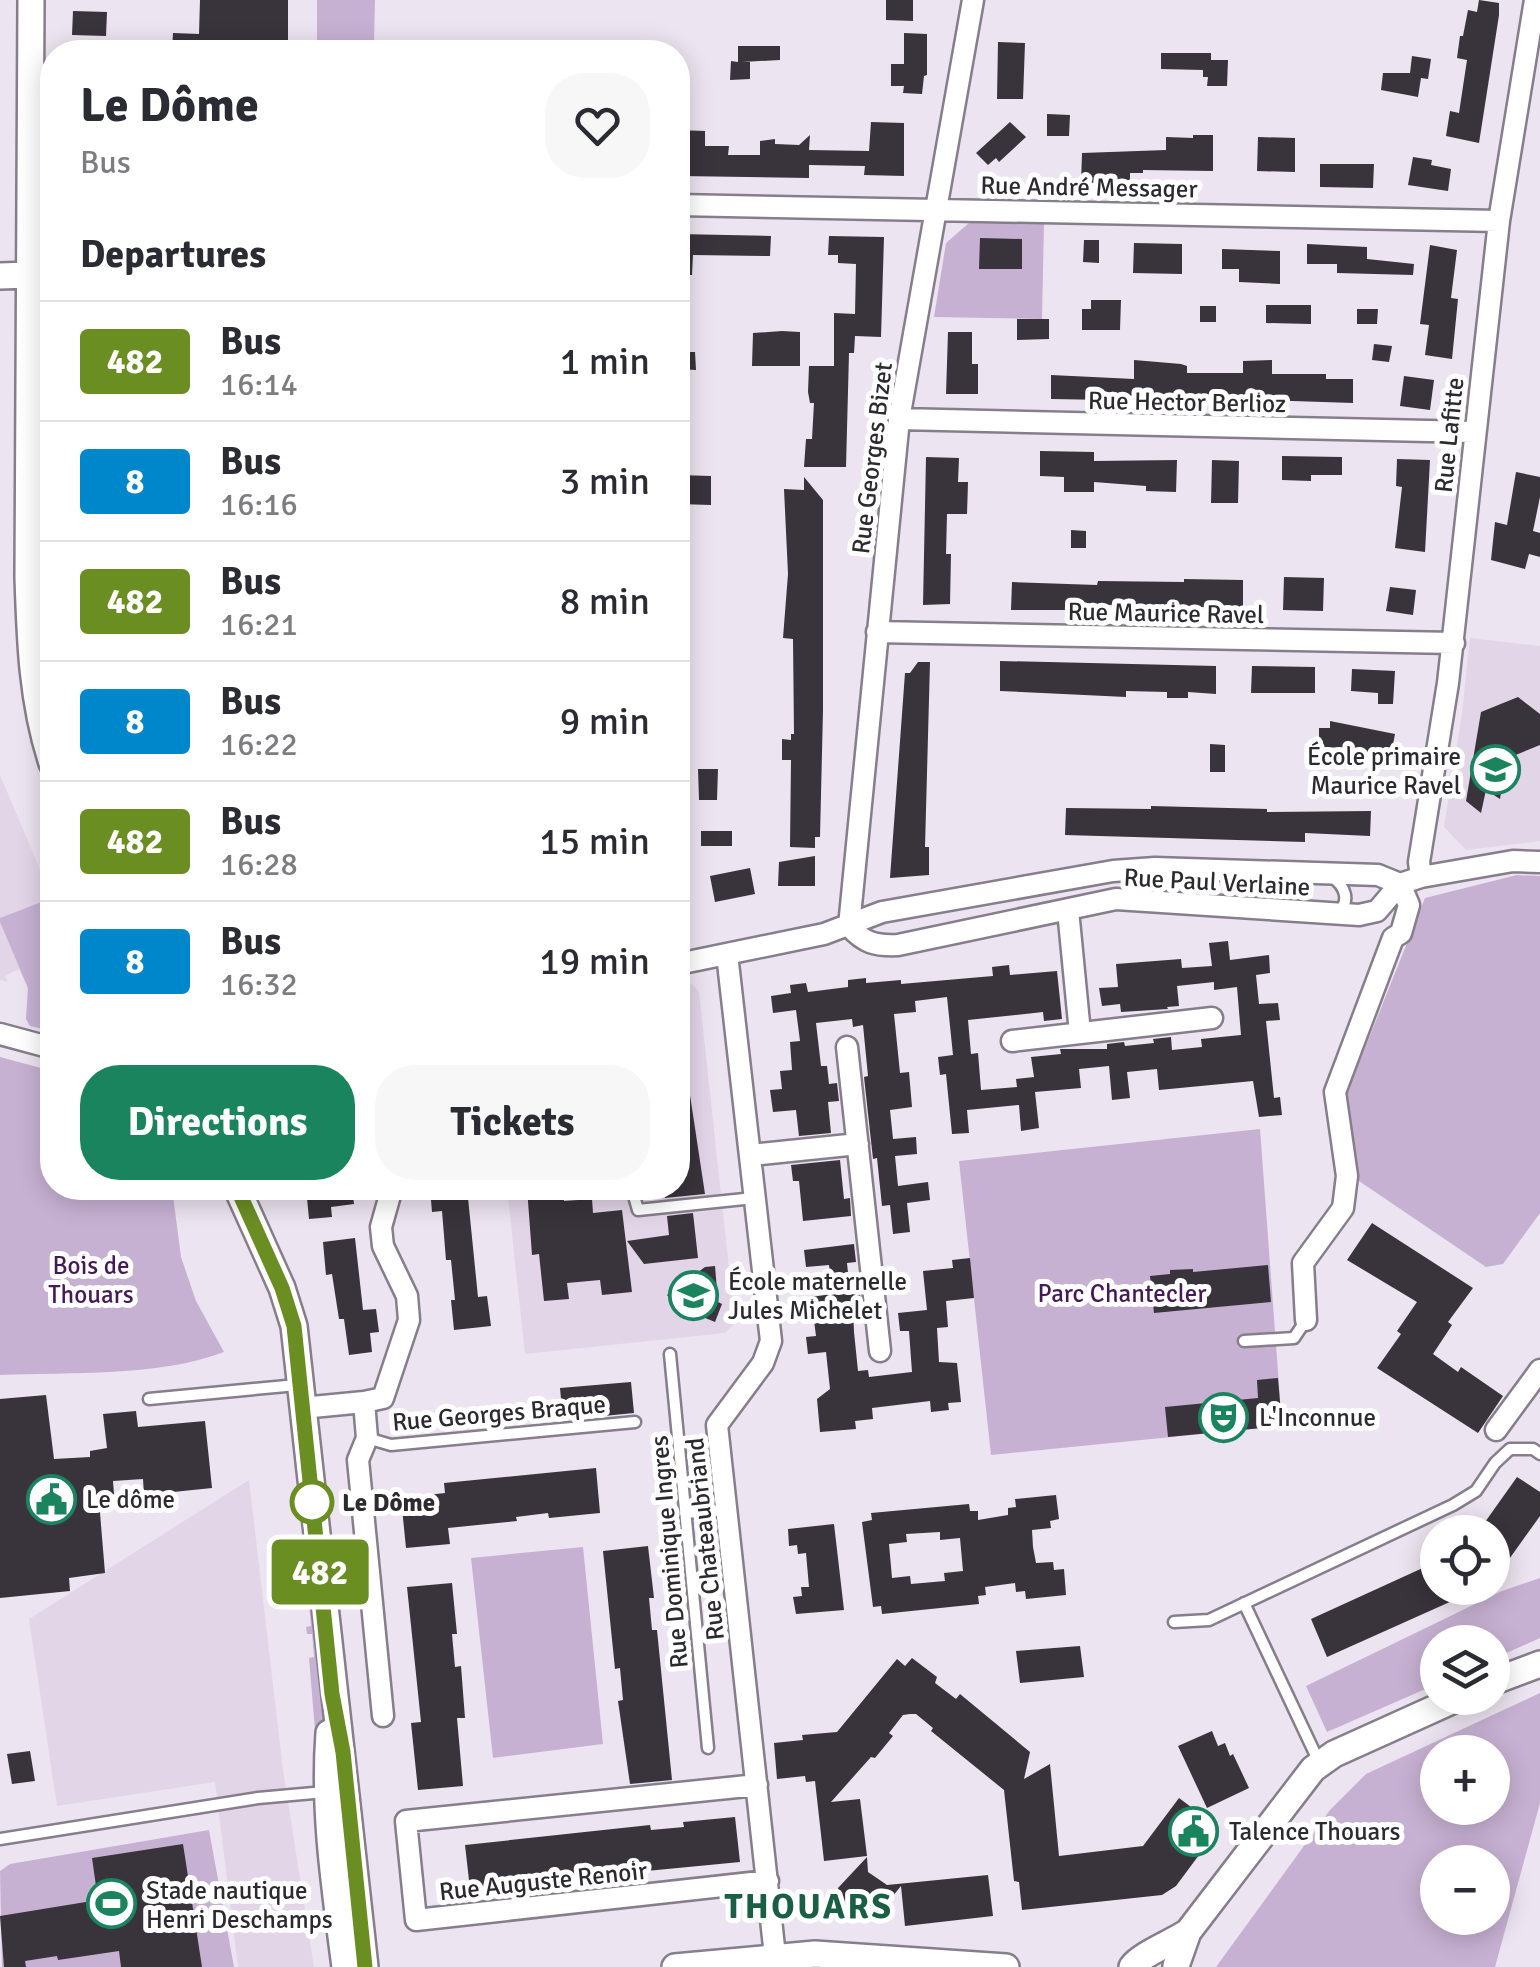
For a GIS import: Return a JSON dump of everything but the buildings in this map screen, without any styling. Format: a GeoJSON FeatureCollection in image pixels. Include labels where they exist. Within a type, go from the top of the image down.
{"type":"FeatureCollection","features":[{"type":"Feature","properties":{"kind":"street"},"geometry":{"type":"LineString","coordinates":[[31,0],[40,175]]}},
{"type":"Feature","properties":{"kind":"street","name":"Rue Georges Bizet"},"geometry":{"type":"LineString","coordinates":[[849,926],[900,419],[973,0]]}},
{"type":"Feature","properties":{"kind":"street","name":"Rue Lafitte"},"geometry":{"type":"LineString","coordinates":[[1392,938],[1401,933],[1411,880],[1419,862],[1454,642],[1499,221],[1535,0]]}},
{"type":"Feature","properties":{"kind":"street"},"geometry":{"type":"LineString","coordinates":[[40,201],[29,276],[40,365],[31,664],[40,724]]}},
{"type":"Feature","properties":{"kind":"street","name":"Rue André Messager"},"geometry":{"type":"LineString","coordinates":[[690,205],[1499,221]]}},
{"type":"Feature","properties":{"kind":"street"},"geometry":{"type":"LineString","coordinates":[[0,276],[29,276]]}},
{"type":"Feature","properties":{"kind":"street","name":"Rue Hector Berlioz"},"geometry":{"type":"LineString","coordinates":[[900,419],[1474,432]]}},
{"type":"Feature","properties":{"kind":"street","name":"Rue Maurice Ravel"},"geometry":{"type":"LineString","coordinates":[[877,632],[1454,642]]}},
{"type":"Feature","properties":{"kind":"street","name":"Rue Paul Verlaine"},"geometry":{"type":"LineString","coordinates":[[690,962],[849,926],[882,912],[1113,871],[1154,868],[1411,880],[1513,862],[1540,862]]}},
{"type":"Feature","properties":{"kind":"street"},"geometry":{"type":"LineString","coordinates":[[1306,1320],[1304,1263],[1344,1208],[1347,1176],[1335,1092],[1392,938],[1377,912],[1411,880]]}},
{"type":"Feature","properties":{"kind":"street","name":"Rue Paul Verlaine"},"geometry":{"type":"LineString","coordinates":[[849,926],[863,941],[878,946],[1116,899],[1333,914],[1377,912]]}},
{"type":"Feature","properties":{"kind":"street"},"geometry":{"type":"LineString","coordinates":[[1068,910],[1080,1033]]}},
{"type":"Feature","properties":{"kind":"street","name":"Rue Chateaubriand"},"geometry":{"type":"LineString","coordinates":[[727,954],[771,1341],[763,1363],[717,1425],[775,1956]]}},
{"type":"Feature","properties":{"kind":"street"},"geometry":{"type":"LineString","coordinates":[[1012,1041],[1212,1018]]}},
{"type":"Feature","properties":{"kind":"street"},"geometry":{"type":"LineString","coordinates":[[0,1034],[40,1045]]}},
{"type":"Feature","properties":{"kind":"street"},"geometry":{"type":"LineString","coordinates":[[847,1048],[880,1351]]}},
{"type":"Feature","properties":{"kind":"street"},"geometry":{"type":"LineString","coordinates":[[751,1155],[858,1144]]}},
{"type":"Feature","properties":{"kind":"street"},"geometry":{"type":"LineString","coordinates":[[242,1200],[282,1288],[294,1326],[332,1694],[344,1967]]}},
{"type":"Feature","properties":{"kind":"street"},"geometry":{"type":"LineString","coordinates":[[301,1396],[364,1402],[383,1398],[409,1320],[407,1296],[383,1246],[380,1228],[388,1200]]}},
{"type":"Feature","properties":{"kind":"street"},"geometry":{"type":"LineString","coordinates":[[1496,1430],[1540,1370]]}},
{"type":"Feature","properties":{"kind":"street"},"geometry":{"type":"LineString","coordinates":[[364,1402],[367,1438],[358,1460],[383,1716]]}},
{"type":"Feature","properties":{"kind":"street"},"geometry":{"type":"LineString","coordinates":[[1510,1675],[1540,1664]]}},
{"type":"Feature","properties":{"kind":"street"},"geometry":{"type":"LineString","coordinates":[[1149,1964],[1188,1932],[1319,1763],[1422,1715]]}},
{"type":"Feature","properties":{"kind":"street","name":"Rue Auguste Renoir"},"geometry":{"type":"LineString","coordinates":[[757,1785],[406,1822],[416,1920],[768,1880]]}},
{"type":"Feature","properties":{"kind":"street"},"geometry":{"type":"LineString","coordinates":[[337,1791],[365,1967]]}},
{"type":"Feature","properties":{"kind":"street"},"geometry":{"type":"LineString","coordinates":[[675,1967],[816,1954],[1006,1967]]}},
{"type":"Feature","properties":{"kind":"lane"},"geometry":{"type":"LineString","coordinates":[[1329,874],[1340,882],[1346,894],[1341,910],[1333,914]]}},
{"type":"Feature","properties":{"kind":"lane"},"geometry":{"type":"LineString","coordinates":[[635,1200],[638,1210],[754,1198]]}},
{"type":"Feature","properties":{"kind":"lane"},"geometry":{"type":"LineString","coordinates":[[1244,1341],[1294,1338],[1306,1320]]}},
{"type":"Feature","properties":{"kind":"lane","name":"Rue Dominique Ingres"},"geometry":{"type":"LineString","coordinates":[[670,1354],[708,1748]]}},
{"type":"Feature","properties":{"kind":"lane"},"geometry":{"type":"LineString","coordinates":[[149,1398],[301,1396]]}},
{"type":"Feature","properties":{"kind":"lane","name":"Rue Georges Braque"},"geometry":{"type":"LineString","coordinates":[[367,1438],[391,1445],[635,1422]]}},
{"type":"Feature","properties":{"kind":"lane"},"geometry":{"type":"LineString","coordinates":[[1174,1622],[1210,1620],[1476,1492],[1495,1462],[1510,1450],[1533,1450],[1540,1454]]}},
{"type":"Feature","properties":{"kind":"lane"},"geometry":{"type":"LineString","coordinates":[[685,1513],[726,1510]]}},
{"type":"Feature","properties":{"kind":"lane"},"geometry":{"type":"LineString","coordinates":[[1244,1603],[1319,1763]]}},
{"type":"Feature","properties":{"kind":"lane"},"geometry":{"type":"LineString","coordinates":[[0,1839],[276,1795],[337,1791]]}},
{"type":"Feature","properties":{"kind":"shaded area","name":"École primaire Maurice Ravel"},"geometry":{"type":"Polygon","coordinates":[[[1470,638],[1540,646],[1540,841],[1466,850],[1444,827],[1470,638]]]}},
{"type":"Feature","properties":{"kind":"shaded area"},"geometry":{"type":"Polygon","coordinates":[[[0,775],[40,870],[40,943],[28,988],[19,969],[5,976],[8,982],[0,980],[0,775]]]}},
{"type":"Feature","properties":{"kind":"shaded area"},"geometry":{"type":"Polygon","coordinates":[[[690,984],[699,992],[735,1323],[725,1333],[525,1354],[508,1200],[690,1200],[690,984]]]}},
{"type":"Feature","properties":{"kind":"shaded area"},"geometry":{"type":"Polygon","coordinates":[[[249,1480],[283,1770],[314,1967],[238,1967],[215,1782],[57,1806],[29,1619],[249,1480]]]}},
{"type":"Feature","properties":{"kind":"green space"},"geometry":{"type":"Polygon","coordinates":[[[317,0],[375,0],[374,40],[317,40],[317,0]]]}},
{"type":"Feature","properties":{"kind":"green space"},"geometry":{"type":"Polygon","coordinates":[[[969,223],[1044,224],[1042,319],[934,317],[946,243],[969,223]]]}},
{"type":"Feature","properties":{"kind":"green space"},"geometry":{"type":"Polygon","coordinates":[[[1517,875],[1540,876],[1540,1213],[1503,1264],[1486,1267],[1356,1179],[1347,1093],[1425,898],[1517,875]]]}},
{"type":"Feature","properties":{"kind":"green space"},"geometry":{"type":"Polygon","coordinates":[[[40,903],[40,1028],[30,1026],[26,1019],[28,988],[0,918],[40,903]]]}},
{"type":"Feature","properties":{"kind":"green space","name":"Bois de Thouars"},"geometry":{"type":"Polygon","coordinates":[[[0,1057],[40,1068],[40,1200],[174,1200],[181,1257],[196,1301],[224,1352],[143,1369],[0,1375],[0,1057]]]}},
{"type":"Feature","properties":{"kind":"green space","name":"Parc Chantecler"},"geometry":{"type":"Polygon","coordinates":[[[1260,1129],[1282,1426],[991,1455],[959,1161],[1260,1129]]]}},
{"type":"Feature","properties":{"kind":"green space"},"geometry":{"type":"Polygon","coordinates":[[[583,1547],[603,1744],[493,1758],[471,1558],[583,1547]]]}},
{"type":"Feature","properties":{"kind":"green space"},"geometry":{"type":"Polygon","coordinates":[[[310,1574],[324,1744],[316,1742],[309,1658],[314,1657],[312,1634],[307,1634],[306,1627],[311,1626],[309,1605],[304,1604],[303,1598],[308,1597],[308,1588],[302,1588],[301,1575],[310,1574]]]}},
{"type":"Feature","properties":{"kind":"green space"},"geometry":{"type":"Polygon","coordinates":[[[1540,1578],[1540,1638],[1510,1651],[1510,1625],[1432,1625],[1473,1605],[1510,1605],[1510,1588],[1540,1578]]]}},
{"type":"Feature","properties":{"kind":"green space"},"geometry":{"type":"Polygon","coordinates":[[[1420,1631],[1420,1691],[1327,1732],[1306,1686],[1420,1631]]]}},
{"type":"Feature","properties":{"kind":"green space"},"geometry":{"type":"Polygon","coordinates":[[[1540,1693],[1540,1803],[1510,1912],[1510,1845],[1420,1845],[1420,1935],[1504,1935],[1495,1967],[1216,1967],[1330,1810],[1366,1774],[1420,1749],[1420,1825],[1510,1825],[1510,1735],[1450,1735],[1493,1715],[1510,1715],[1510,1707],[1540,1693]]]}},
{"type":"Feature","properties":{"kind":"green space","name":"Stade nautique Henri Deschamps"},"geometry":{"type":"Polygon","coordinates":[[[209,1830],[234,1967],[2,1967],[0,1871],[10,1864],[209,1830]]]}},
{"type":"Feature","properties":{"kind":"bus line","name":"482"},"geometry":{"type":"LineString","coordinates":[[242,1200],[282,1288],[294,1326],[365,1967]]}},
{"type":"Feature","properties":{"kind":"place","name":"École primaire Maurice Ravel"},"geometry":{"type":"Point","coordinates":[1496,770]}},
{"type":"Feature","properties":{"kind":"place","name":"École maternelle Jules Michelet"},"geometry":{"type":"Point","coordinates":[693,1295]}},
{"type":"Feature","properties":{"kind":"place","name":"L'Inconnue"},"geometry":{"type":"Point","coordinates":[1224,1417]}},
{"type":"Feature","properties":{"kind":"place","name":"Le dôme"},"geometry":{"type":"Point","coordinates":[51,1499]}},
{"type":"Feature","properties":{"kind":"place","name":"Le Dôme"},"geometry":{"type":"Point","coordinates":[312,1502]}},
{"type":"Feature","properties":{"kind":"place","name":"Talence Thouars"},"geometry":{"type":"Point","coordinates":[1194,1831]}},
{"type":"Feature","properties":{"kind":"place","name":"Stade nautique Henri Deschamps"},"geometry":{"type":"Point","coordinates":[111,1904]}},
{"type":"Feature","properties":{"kind":"district","name":"THOUARS"},"geometry":{"type":"Point","coordinates":[809,1906]}}]}
